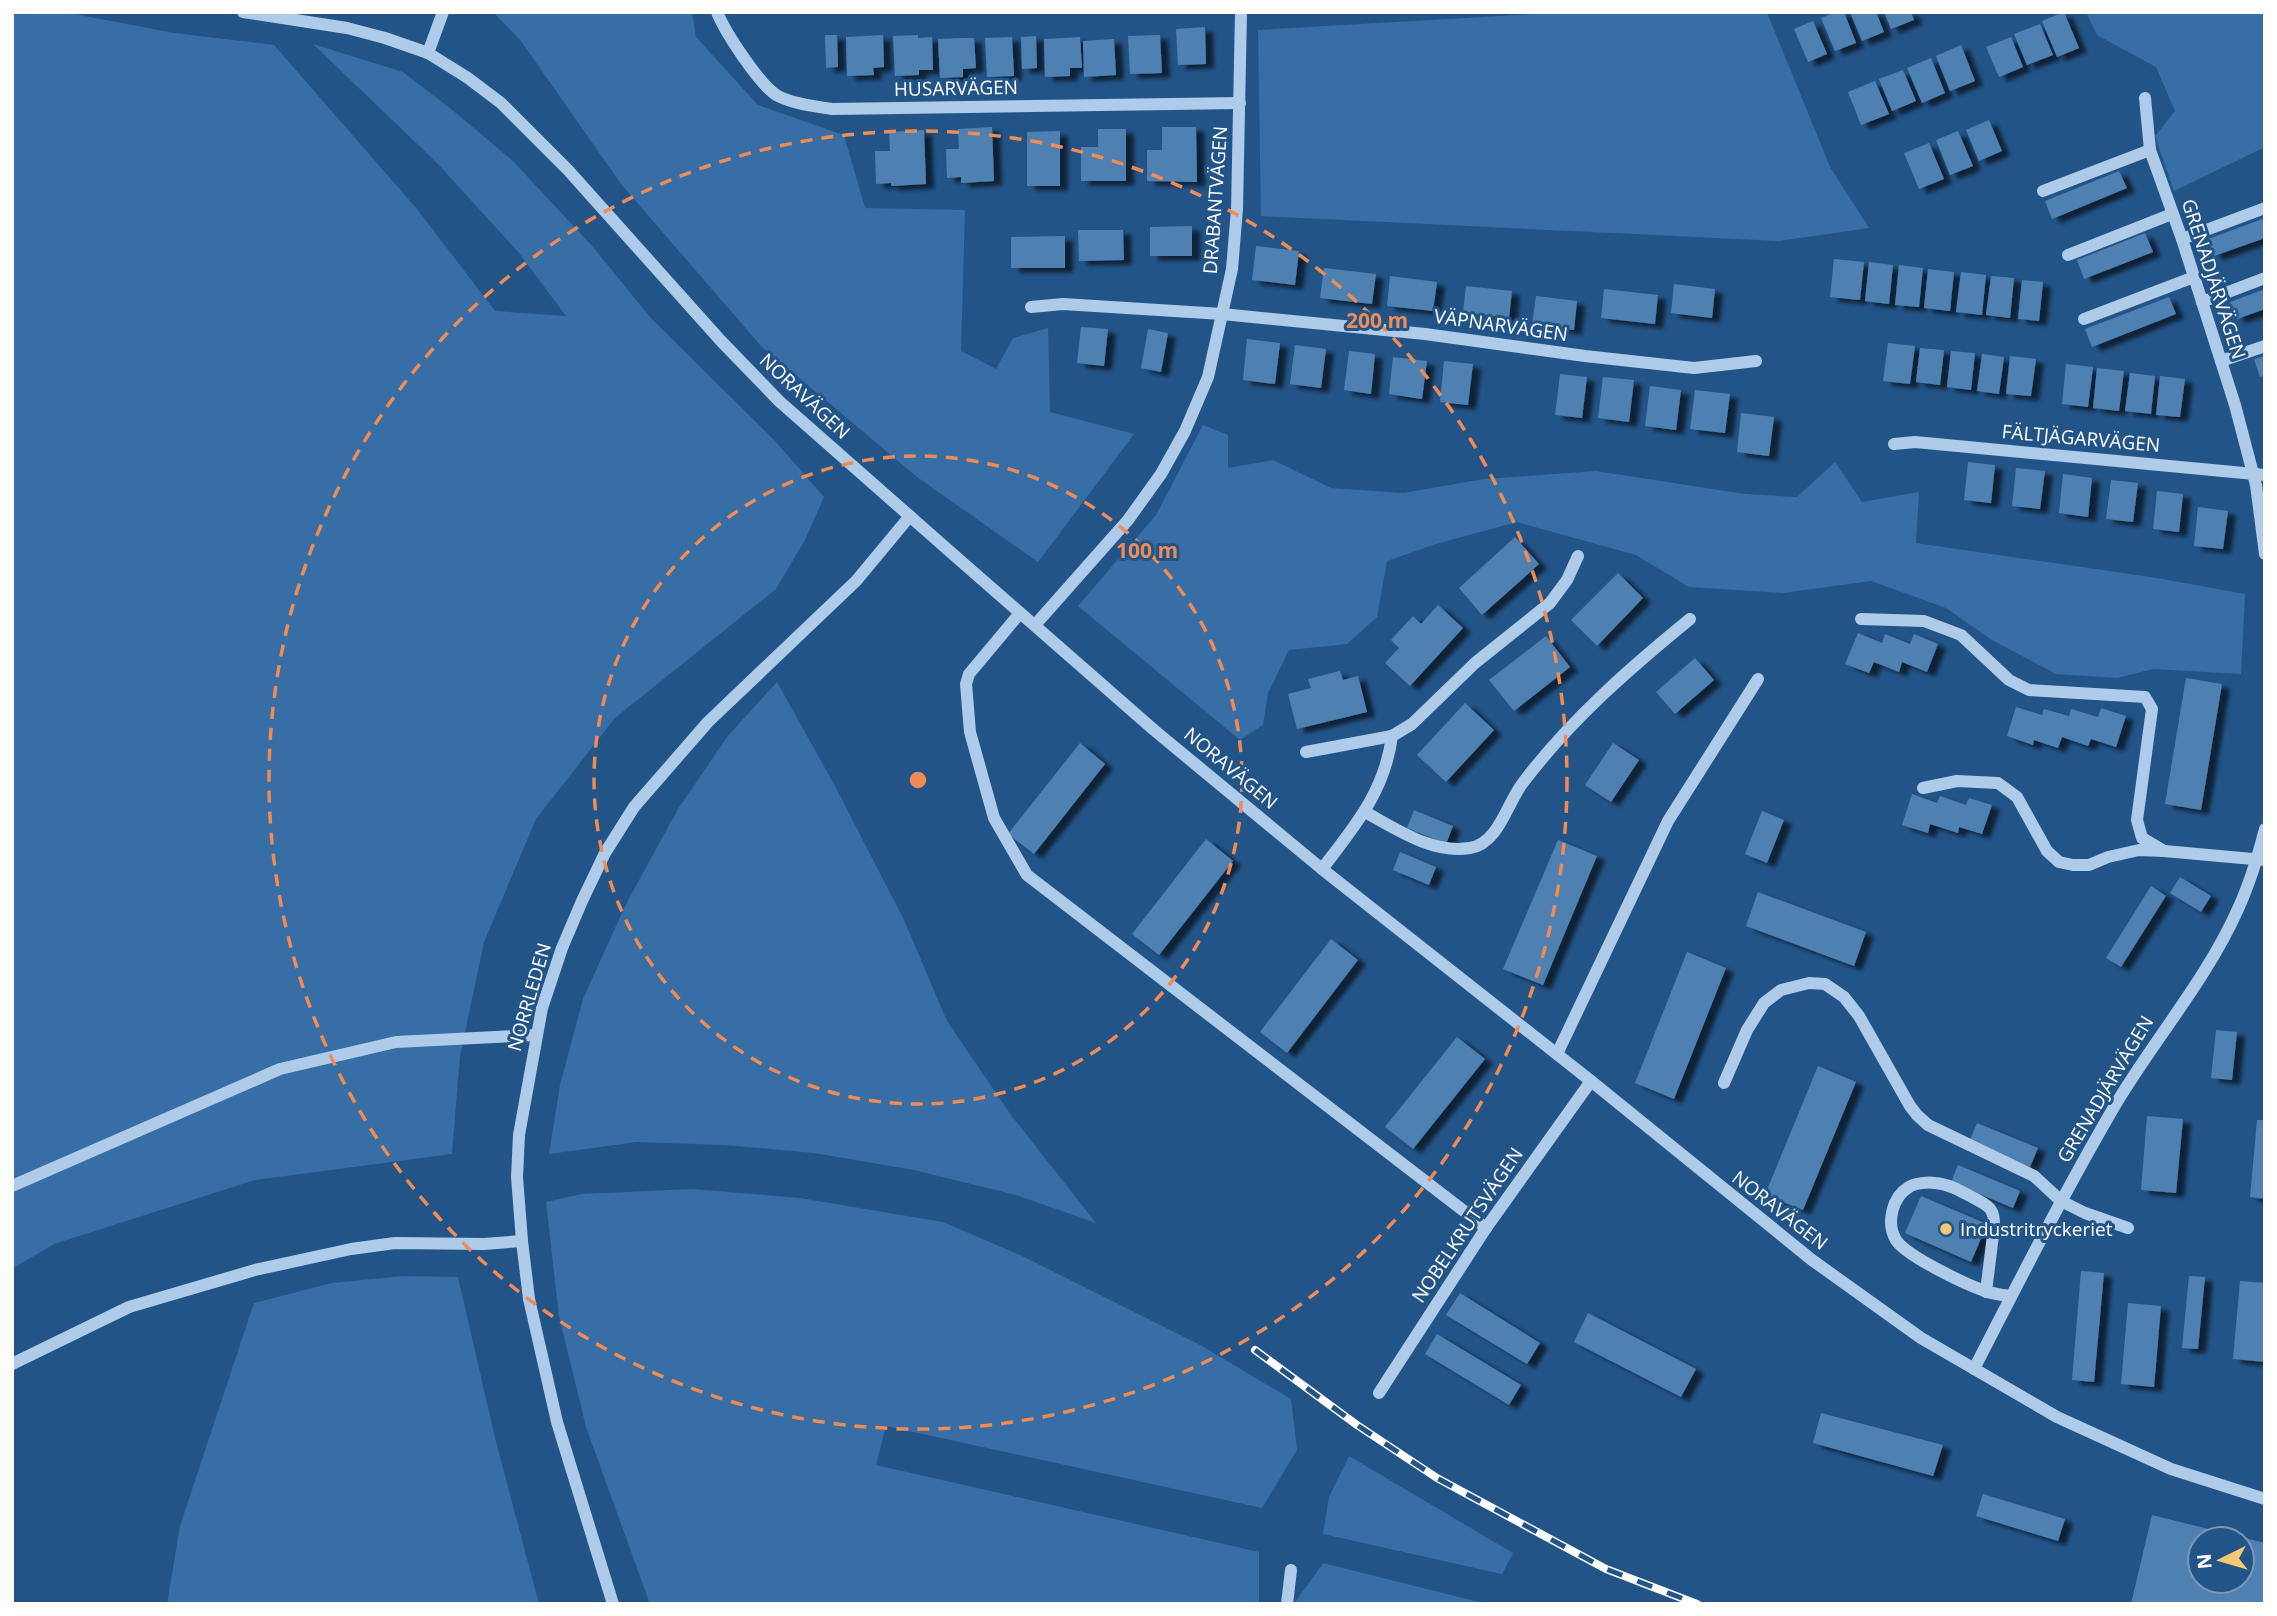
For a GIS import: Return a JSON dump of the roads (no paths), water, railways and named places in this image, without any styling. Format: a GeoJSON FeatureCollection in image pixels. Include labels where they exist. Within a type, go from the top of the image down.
{"type":"FeatureCollection","features":[{"type":"Feature","properties":{"kind":"street","name":"NORAVÄGEN"},"geometry":{"type":"LineString","coordinates":[[243,12],[347,28],[385,38],[428,53],[468,78],[501,103],[568,170],[721,341],[779,401],[1020,613],[1154,730],[1322,869],[1812,1259],[1921,1338],[2057,1417],[2134,1454],[2265,1499]]}},
{"type":"Feature","properties":{"kind":"street"},"geometry":{"type":"LineString","coordinates":[[428,53],[443,12]]}},
{"type":"Feature","properties":{"kind":"street","name":"HUSARVÄGEN"},"geometry":{"type":"LineString","coordinates":[[717,12],[724,29],[776,95],[802,104],[832,109],[1240,103]]}},
{"type":"Feature","properties":{"kind":"street","name":"DRABANTVÄGEN"},"geometry":{"type":"LineString","coordinates":[[1035,625],[1128,520],[1161,474],[1185,431],[1208,377],[1231,269],[1237,209],[1241,12]]}},
{"type":"Feature","properties":{"kind":"street","name":"GRENADJÄRVÄGEN"},"geometry":{"type":"LineString","coordinates":[[2146,98],[2150,150],[2259,474],[2265,554]]}},
{"type":"Feature","properties":{"kind":"street"},"geometry":{"type":"LineString","coordinates":[[2043,191],[2150,150]]}},
{"type":"Feature","properties":{"kind":"street"},"geometry":{"type":"LineString","coordinates":[[2182,239],[2265,208]]}},
{"type":"Feature","properties":{"kind":"street"},"geometry":{"type":"LineString","coordinates":[[2068,255],[2172,214]]}},
{"type":"Feature","properties":{"kind":"street"},"geometry":{"type":"LineString","coordinates":[[2084,319],[2194,277]]}},
{"type":"Feature","properties":{"kind":"street"},"geometry":{"type":"LineString","coordinates":[[2202,302],[2265,278]]}},
{"type":"Feature","properties":{"kind":"street","name":"VÄPNARVÄGEN"},"geometry":{"type":"LineString","coordinates":[[1031,307],[1063,304],[1222,314],[1425,334],[1694,368],[1756,361]]}},
{"type":"Feature","properties":{"kind":"street"},"geometry":{"type":"LineString","coordinates":[[2221,361],[2265,345]]}},
{"type":"Feature","properties":{"kind":"street","name":"FÄLTJÄGARVÄGEN"},"geometry":{"type":"LineString","coordinates":[[1894,444],[1915,442],[2259,474]]}},
{"type":"Feature","properties":{"kind":"street","name":"NORRLEDEN"},"geometry":{"type":"LineString","coordinates":[[613,1604],[556,1422],[529,1298],[522,1241],[517,1177],[519,1135],[542,1008],[562,948],[606,853],[634,807],[708,722],[856,581],[910,516]]}},
{"type":"Feature","properties":{"kind":"street"},"geometry":{"type":"LineString","coordinates":[[1306,752],[1392,736],[1412,724],[1475,663],[1550,603],[1567,580],[1578,556]]}},
{"type":"Feature","properties":{"kind":"street"},"geometry":{"type":"LineString","coordinates":[[1020,613],[969,674],[967,684],[970,732],[994,818],[1027,875],[1486,1228]]}},
{"type":"Feature","properties":{"kind":"street"},"geometry":{"type":"LineString","coordinates":[[1365,812],[1412,839],[1445,847],[1471,848],[1490,839],[1520,787],[1550,748],[1644,657],[1690,619]]}},
{"type":"Feature","properties":{"kind":"street"},"geometry":{"type":"LineString","coordinates":[[1861,619],[1924,621],[1961,635],[2009,680],[2029,690],[2145,697],[2152,709],[2137,820],[2142,838],[2164,850]]}},
{"type":"Feature","properties":{"kind":"street"},"geometry":{"type":"LineString","coordinates":[[1557,1054],[1668,821],[1758,679]]}},
{"type":"Feature","properties":{"kind":"street"},"geometry":{"type":"LineString","coordinates":[[1322,869],[1365,812],[1374,795],[1389,760],[1392,736]]}},
{"type":"Feature","properties":{"kind":"street"},"geometry":{"type":"LineString","coordinates":[[1923,788],[1958,781],[1998,783],[2017,797],[2047,851],[2059,862],[2073,865],[2089,865],[2108,857],[2139,850],[2261,860]]}},
{"type":"Feature","properties":{"kind":"street","name":"GRENADJÄRVÄGEN"},"geometry":{"type":"LineString","coordinates":[[1974,1369],[2061,1201],[2115,1105],[2217,951],[2261,860],[2265,828]]}},
{"type":"Feature","properties":{"kind":"street"},"geometry":{"type":"LineString","coordinates":[[1724,1083],[1748,1030],[1764,1003],[1781,990],[1810,983],[1825,984],[1844,997],[1859,1016],[1897,1086],[1917,1115],[1928,1125],[2034,1176],[2061,1201],[2127,1228]]}},
{"type":"Feature","properties":{"kind":"street"},"geometry":{"type":"LineString","coordinates":[[12,1186],[280,1069],[396,1042],[537,1035]]}},
{"type":"Feature","properties":{"kind":"street","name":"NOBELKRUTSVÄGEN"},"geometry":{"type":"LineString","coordinates":[[1378,1393],[1486,1228],[1591,1081]]}},
{"type":"Feature","properties":{"kind":"street"},"geometry":{"type":"LineString","coordinates":[[1986,1292],[1994,1227],[1990,1208],[1948,1185],[1934,1183],[1910,1186],[1896,1201],[1891,1212],[1892,1231],[1896,1240],[1926,1263],[1986,1292],[2011,1296]]}},
{"type":"Feature","properties":{"kind":"street"},"geometry":{"type":"LineString","coordinates":[[12,1364],[129,1307],[255,1270],[351,1249],[395,1243],[522,1241]]}},
{"type":"Feature","properties":{"kind":"street"},"geometry":{"type":"LineString","coordinates":[[1287,1604],[1291,1570]]}},
{"type":"Feature","properties":{"kind":"railway"},"geometry":{"type":"LineString","coordinates":[[1255,1350],[1357,1425],[1437,1478],[1606,1569],[1697,1604]]}},
{"type":"Feature","properties":{"kind":"place","name":"Industritryckeriet"},"geometry":{"type":"Point","coordinates":[1946,1229]}}]}
